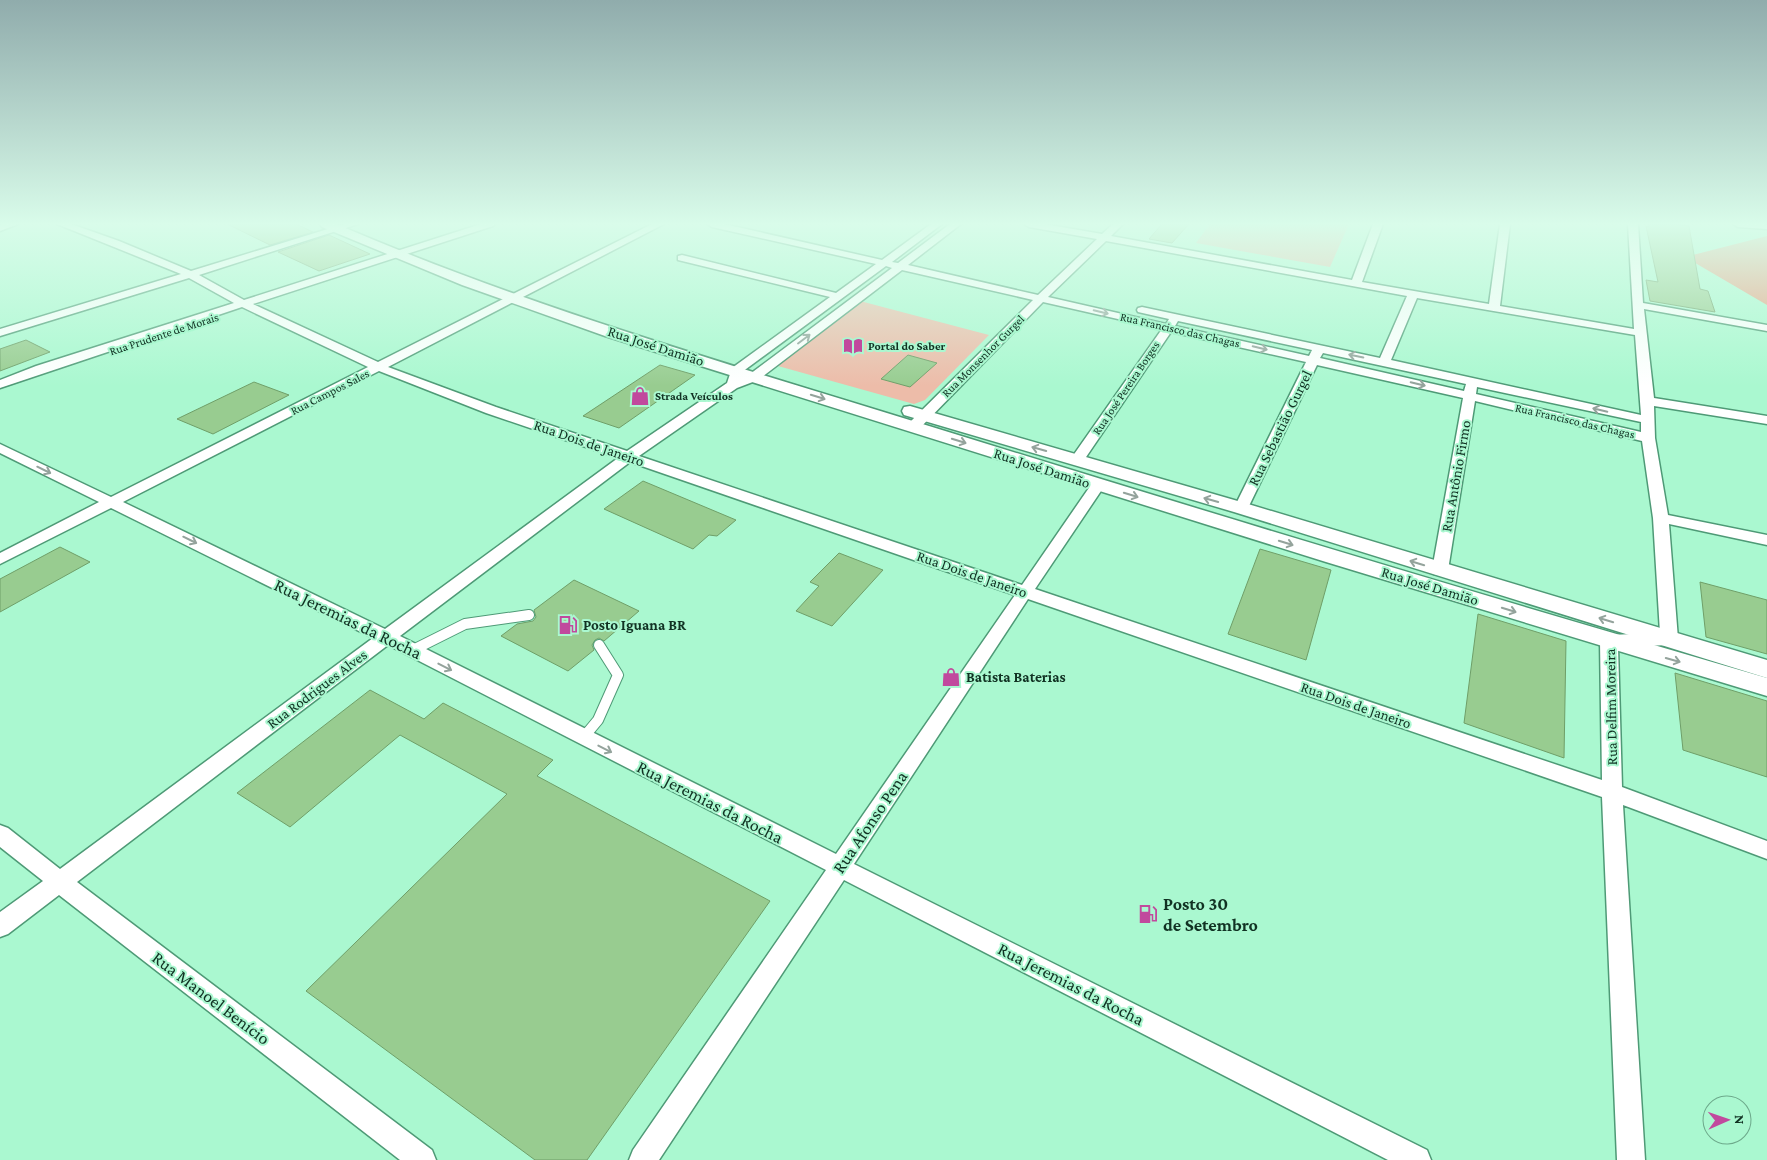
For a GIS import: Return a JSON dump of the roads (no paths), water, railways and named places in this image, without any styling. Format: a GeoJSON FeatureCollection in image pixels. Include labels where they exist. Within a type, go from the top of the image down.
{"type":"FeatureCollection","features":[{"type":"Feature","properties":{"kind":"street"},"geometry":{"type":"LineString","coordinates":[[0,333],[172,278]]}},
{"type":"Feature","properties":{"kind":"street","name":"Rua Dois de Janeiro"},"geometry":{"type":"LineString","coordinates":[[197,278],[246,305],[378,367],[491,410],[1612,792],[1767,850]]}},
{"type":"Feature","properties":{"kind":"street","name":"Rua Prudente de Morais"},"geometry":{"type":"LineString","coordinates":[[0,390],[327,278]]}},
{"type":"Feature","properties":{"kind":"street","name":"Rua José Damião"},"geometry":{"type":"LineString","coordinates":[[474,278],[518,296],[663,339],[747,373],[918,421],[1077,460],[1240,508],[1315,541],[1609,641],[1767,688]]}},
{"type":"Feature","properties":{"kind":"street","name":"Rua Campos Sales"},"geometry":{"type":"LineString","coordinates":[[0,560],[553,278]]}},
{"type":"Feature","properties":{"kind":"street"},"geometry":{"type":"LineString","coordinates":[[765,278],[838,296]]}},
{"type":"Feature","properties":{"kind":"street","name":"Rua Rodrigues Alves"},"geometry":{"type":"LineString","coordinates":[[747,373],[838,296],[867,278]]}},
{"type":"Feature","properties":{"kind":"street","name":"Rua Rodrigues Alves"},"geometry":{"type":"LineString","coordinates":[[0,926],[628,456],[747,373],[873,278]]}},
{"type":"Feature","properties":{"kind":"street","name":"Rua Francisco das Chagas"},"geometry":{"type":"LineString","coordinates":[[976,278],[1045,294],[1167,327],[1316,354],[1471,388],[1648,420]]}},
{"type":"Feature","properties":{"kind":"street","name":"Rua Monsenhor Gurgel"},"geometry":{"type":"LineString","coordinates":[[918,421],[1062,278]]}},
{"type":"Feature","properties":{"kind":"street"},"geometry":{"type":"LineString","coordinates":[[1324,278],[1640,333]]}},
{"type":"Feature","properties":{"kind":"street"},"geometry":{"type":"LineString","coordinates":[[1356,284],[1358,278]]}},
{"type":"Feature","properties":{"kind":"street"},"geometry":{"type":"LineString","coordinates":[[1494,308],[1498,278]]}},
{"type":"Feature","properties":{"kind":"street"},"geometry":{"type":"LineString","coordinates":[[1636,278],[1640,333],[1648,401],[1648,438],[1660,518],[1669,640]]}},
{"type":"Feature","properties":{"kind":"street","name":"Rua Francisco das Chagas"},"geometry":{"type":"LineString","coordinates":[[1045,294],[1176,317],[1316,354],[1384,362],[1648,438]]}},
{"type":"Feature","properties":{"kind":"street"},"geometry":{"type":"LineString","coordinates":[[1384,362],[1413,294]]}},
{"type":"Feature","properties":{"kind":"street","name":"Rua Prudente de Morais"},"geometry":{"type":"LineString","coordinates":[[0,384],[246,305]]}},
{"type":"Feature","properties":{"kind":"street"},"geometry":{"type":"LineString","coordinates":[[1638,305],[1767,328]]}},
{"type":"Feature","properties":{"kind":"street","name":"Rua José Pereira Borges"},"geometry":{"type":"LineString","coordinates":[[1077,460],[1167,327],[1176,317]]}},
{"type":"Feature","properties":{"kind":"street","name":"Rua Sebastião Gurgel"},"geometry":{"type":"LineString","coordinates":[[1240,508],[1316,354]]}},
{"type":"Feature","properties":{"kind":"street","name":"Rua Antônio Firmo"},"geometry":{"type":"LineString","coordinates":[[1440,570],[1471,388]]}},
{"type":"Feature","properties":{"kind":"street"},"geometry":{"type":"LineString","coordinates":[[1648,401],[1767,420]]}},
{"type":"Feature","properties":{"kind":"street","name":"Rua José Damião"},"geometry":{"type":"LineString","coordinates":[[918,421],[1098,486],[1315,541],[1440,570],[1767,669]]}},
{"type":"Feature","properties":{"kind":"street","name":"Rua Jeremias da Rocha"},"geometry":{"type":"LineString","coordinates":[[0,448],[385,638],[413,650],[1417,1160]]}},
{"type":"Feature","properties":{"kind":"street","name":"Rua Afonso Pena"},"geometry":{"type":"LineString","coordinates":[[644,1160],[1098,486]]}},
{"type":"Feature","properties":{"kind":"street"},"geometry":{"type":"LineString","coordinates":[[1660,518],[1767,540]]}},
{"type":"Feature","properties":{"kind":"street","name":"Rua Delfim Moreira"},"geometry":{"type":"LineString","coordinates":[[1631,1160],[1612,792],[1609,641],[1669,640]]}},
{"type":"Feature","properties":{"kind":"street","name":"Rua Manoel Benício"},"geometry":{"type":"LineString","coordinates":[[0,834],[422,1160]]}},
{"type":"Feature","properties":{"kind":"lane"},"geometry":{"type":"LineString","coordinates":[[413,650],[465,624],[529,615]]}},
{"type":"Feature","properties":{"kind":"lane"},"geometry":{"type":"LineString","coordinates":[[583,738],[598,720],[618,675],[599,645]]}},
{"type":"Feature","properties":{"kind":"place","name":"Portal do Saber"},"geometry":{"type":"Point","coordinates":[853,346]}},
{"type":"Feature","properties":{"kind":"place","name":"Strada Veículos"},"geometry":{"type":"Point","coordinates":[640,396]}},
{"type":"Feature","properties":{"kind":"place","name":"Posto Iguana BR"},"geometry":{"type":"Point","coordinates":[568,625]}},
{"type":"Feature","properties":{"kind":"place","name":"Batista Baterias"},"geometry":{"type":"Point","coordinates":[951,677]}},
{"type":"Feature","properties":{"kind":"place","name":"Posto 30 de Setembro"},"geometry":{"type":"Point","coordinates":[1148,914]}}]}
